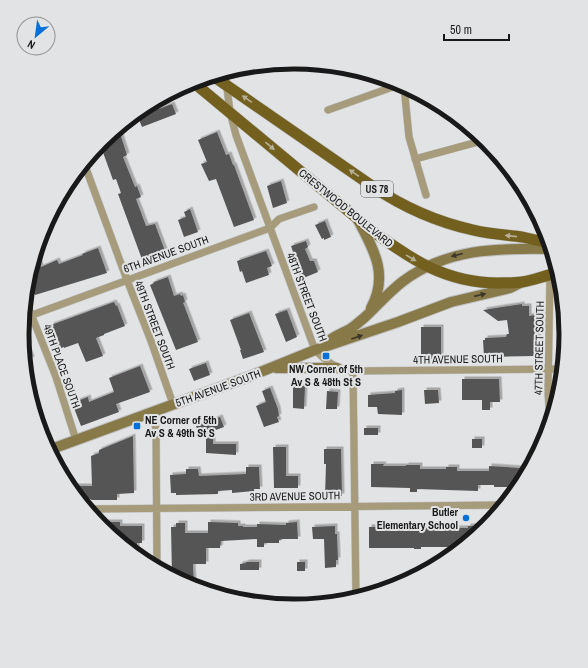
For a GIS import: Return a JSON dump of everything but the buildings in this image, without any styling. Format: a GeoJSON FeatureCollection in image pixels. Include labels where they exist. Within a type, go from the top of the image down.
{"type":"FeatureCollection","features":[{"type":"Feature","properties":{"kind":"main road","name":"US 78"},"geometry":{"type":"LineString","coordinates":[[219,80],[385,195],[413,210],[443,222],[473,230],[542,242]]}},
{"type":"Feature","properties":{"kind":"main road","name":"CRESTWOOD BOULEVARD"},"geometry":{"type":"LineString","coordinates":[[199,87],[357,219],[396,248],[426,266],[444,274],[490,283],[522,282]]}},
{"type":"Feature","properties":{"kind":"main road","name":"5TH AVENUE SOUTH"},"geometry":{"type":"LineString","coordinates":[[522,282],[552,274]]}},
{"type":"Feature","properties":{"kind":"street","name":"48TH STREET SOUTH"},"geometry":{"type":"LineString","coordinates":[[225,78],[230,112],[236,135],[270,228],[318,350],[324,359],[337,368],[353,371]]}},
{"type":"Feature","properties":{"kind":"street"},"geometry":{"type":"LineString","coordinates":[[328,110],[391,88]]}},
{"type":"Feature","properties":{"kind":"street"},"geometry":{"type":"LineString","coordinates":[[405,93],[409,137],[426,195]]}},
{"type":"Feature","properties":{"kind":"street"},"geometry":{"type":"LineString","coordinates":[[415,159],[476,142]]}},
{"type":"Feature","properties":{"kind":"street","name":"49TH STREET SOUTH"},"geometry":{"type":"LineString","coordinates":[[87,170],[173,404]]}},
{"type":"Feature","properties":{"kind":"street","name":"6TH AVENUE SOUTH"},"geometry":{"type":"LineString","coordinates":[[31,315],[270,228],[279,219],[314,207]]}},
{"type":"Feature","properties":{"kind":"street"},"geometry":{"type":"LineString","coordinates":[[357,219],[374,253],[380,272],[376,296],[364,318]]}},
{"type":"Feature","properties":{"kind":"street","name":"5TH AVENUE SOUTH"},"geometry":{"type":"LineString","coordinates":[[318,350],[329,339],[350,329],[364,318],[401,283],[426,266],[448,257],[479,251],[511,248],[545,249]]}},
{"type":"Feature","properties":{"kind":"street","name":"47TH STREET SOUTH"},"geometry":{"type":"LineString","coordinates":[[550,404],[549,369],[554,280]]}},
{"type":"Feature","properties":{"kind":"street","name":"5TH AVENUE SOUTH"},"geometry":{"type":"LineString","coordinates":[[55,448],[451,302],[510,288],[522,282]]}},
{"type":"Feature","properties":{"kind":"street","name":"49TH PLACE SOUTH"},"geometry":{"type":"LineString","coordinates":[[31,315],[56,377],[76,440]]}},
{"type":"Feature","properties":{"kind":"street"},"geometry":{"type":"LineString","coordinates":[[270,368],[337,368]]}},
{"type":"Feature","properties":{"kind":"street","name":"4TH AVENUE SOUTH"},"geometry":{"type":"LineString","coordinates":[[353,371],[557,369]]}},
{"type":"Feature","properties":{"kind":"street"},"geometry":{"type":"LineString","coordinates":[[353,371],[356,592]]}},
{"type":"Feature","properties":{"kind":"street"},"geometry":{"type":"LineString","coordinates":[[153,412],[156,425],[157,560]]}},
{"type":"Feature","properties":{"kind":"street","name":"3RD AVENUE SOUTH"},"geometry":{"type":"LineString","coordinates":[[95,509],[496,505]]}},
{"type":"Feature","properties":{"kind":"place","name":"NW Corner of 5th Av S & 48th St S"},"geometry":{"type":"Point","coordinates":[326,356]}},
{"type":"Feature","properties":{"kind":"place","name":"NE Corner of 5th Av S & 49th St S"},"geometry":{"type":"Point","coordinates":[137,426]}},
{"type":"Feature","properties":{"kind":"place","name":"Butler Elementary School"},"geometry":{"type":"Point","coordinates":[466,518]}}]}
